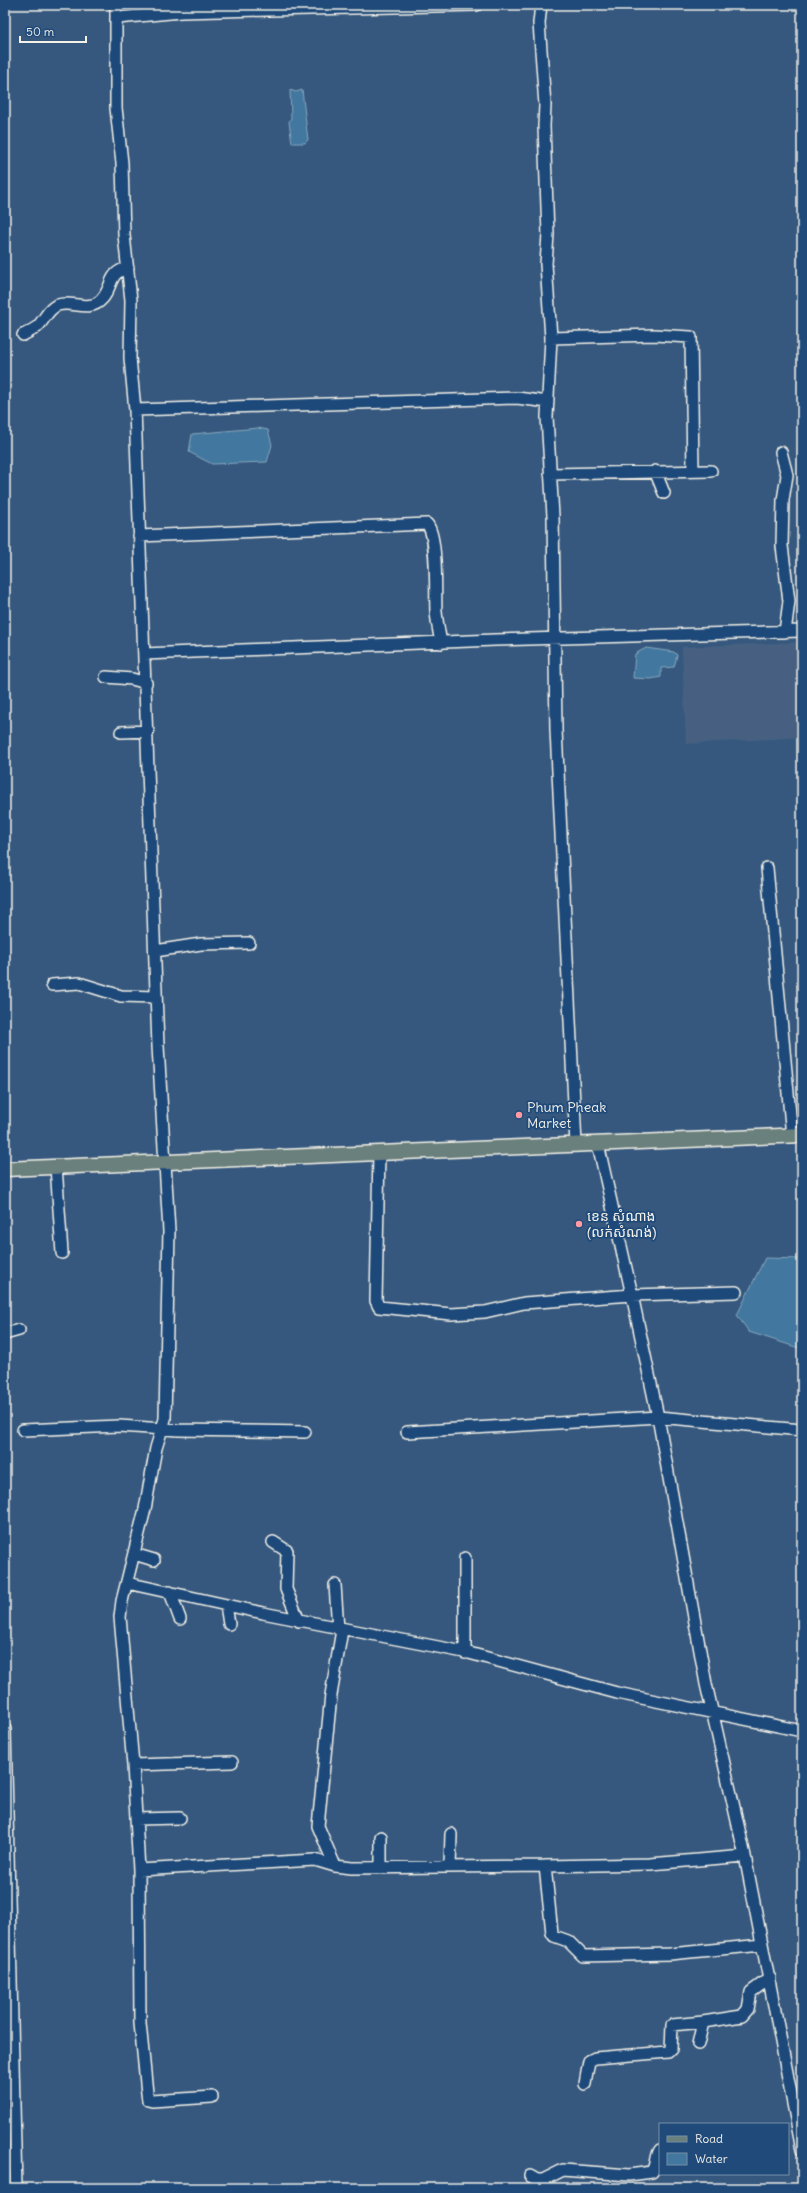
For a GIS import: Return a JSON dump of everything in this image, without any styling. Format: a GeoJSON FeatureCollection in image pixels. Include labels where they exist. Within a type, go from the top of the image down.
{"type":"FeatureCollection","features":[{"type":"Feature","properties":{"kind":"main road"},"geometry":{"type":"LineString","coordinates":[[5,1169],[797,1136]]}},
{"type":"Feature","properties":{"kind":"street"},"geometry":{"type":"LineString","coordinates":[[116,5],[116,96],[122,163],[124,234],[131,300],[130,358],[135,410],[148,731],[156,997],[169,1231],[166,1296],[167,1404],[165,1419],[161,1429],[151,1471],[146,1503],[122,1601],[120,1629],[130,1710],[139,1870],[140,2023],[148,2100],[212,2097]]}},
{"type":"Feature","properties":{"kind":"street"},"geometry":{"type":"LineString","coordinates":[[117,18],[181,12],[477,5]]}},
{"type":"Feature","properties":{"kind":"street"},"geometry":{"type":"LineString","coordinates":[[540,5],[539,23],[545,105],[544,126],[548,234],[546,264],[551,338],[547,417],[555,639],[556,730],[576,1145]]}},
{"type":"Feature","properties":{"kind":"street"},"geometry":{"type":"LineString","coordinates":[[23,335],[36,327],[52,308],[59,304],[84,306],[96,304],[102,300],[116,273],[120,269],[128,268]]}},
{"type":"Feature","properties":{"kind":"street"},"geometry":{"type":"LineString","coordinates":[[551,338],[654,335],[691,337],[693,471]]}},
{"type":"Feature","properties":{"kind":"street"},"geometry":{"type":"LineString","coordinates":[[135,410],[517,398],[548,402]]}},
{"type":"Feature","properties":{"kind":"street"},"geometry":{"type":"LineString","coordinates":[[781,452],[787,475],[784,500],[782,546],[789,601],[785,632]]}},
{"type":"Feature","properties":{"kind":"street"},"geometry":{"type":"LineString","coordinates":[[655,471],[664,493]]}},
{"type":"Feature","properties":{"kind":"street"},"geometry":{"type":"LineString","coordinates":[[550,474],[711,471]]}},
{"type":"Feature","properties":{"kind":"street"},"geometry":{"type":"LineString","coordinates":[[139,536],[427,524],[431,528],[434,546],[436,612],[441,643]]}},
{"type":"Feature","properties":{"kind":"street"},"geometry":{"type":"LineString","coordinates":[[144,654],[802,631]]}},
{"type":"Feature","properties":{"kind":"street"},"geometry":{"type":"LineString","coordinates":[[106,677],[132,679],[146,683]]}},
{"type":"Feature","properties":{"kind":"street"},"geometry":{"type":"LineString","coordinates":[[121,732],[148,731]]}},
{"type":"Feature","properties":{"kind":"street"},"geometry":{"type":"LineString","coordinates":[[767,868],[797,1136]]}},
{"type":"Feature","properties":{"kind":"street"},"geometry":{"type":"LineString","coordinates":[[155,951],[201,944],[249,943]]}},
{"type":"Feature","properties":{"kind":"street"},"geometry":{"type":"LineString","coordinates":[[52,985],[79,983],[122,996],[156,997]]}},
{"type":"Feature","properties":{"kind":"street"},"geometry":{"type":"LineString","coordinates":[[598,1144],[658,1417],[706,1684],[746,1856],[762,1945],[770,1978],[796,2128],[802,2150]]}},
{"type":"Feature","properties":{"kind":"street"},"geometry":{"type":"LineString","coordinates":[[379,1153],[376,1301],[379,1307],[451,1314],[485,1312],[524,1303],[632,1295],[736,1292]]}},
{"type":"Feature","properties":{"kind":"street"},"geometry":{"type":"LineString","coordinates":[[56,1166],[62,1253]]}},
{"type":"Feature","properties":{"kind":"street"},"geometry":{"type":"LineString","coordinates":[[5,1334],[19,1330]]}},
{"type":"Feature","properties":{"kind":"street"},"geometry":{"type":"LineString","coordinates":[[407,1432],[658,1417],[802,1430]]}},
{"type":"Feature","properties":{"kind":"street"},"geometry":{"type":"LineString","coordinates":[[23,1430],[119,1426],[161,1429],[305,1432]]}},
{"type":"Feature","properties":{"kind":"street"},"geometry":{"type":"LineString","coordinates":[[273,1542],[287,1551],[286,1589],[299,1621]]}},
{"type":"Feature","properties":{"kind":"street"},"geometry":{"type":"LineString","coordinates":[[134,1554],[154,1560]]}},
{"type":"Feature","properties":{"kind":"street"},"geometry":{"type":"LineString","coordinates":[[465,1558],[465,1652]]}},
{"type":"Feature","properties":{"kind":"street"},"geometry":{"type":"LineString","coordinates":[[127,1583],[299,1621],[465,1652],[617,1693],[802,1731]]}},
{"type":"Feature","properties":{"kind":"street"},"geometry":{"type":"LineString","coordinates":[[335,1585],[340,1629],[331,1696],[318,1826],[335,1866]]}},
{"type":"Feature","properties":{"kind":"street"},"geometry":{"type":"LineString","coordinates":[[170,1592],[180,1619]]}},
{"type":"Feature","properties":{"kind":"street"},"geometry":{"type":"LineString","coordinates":[[226,1605],[229,1624]]}},
{"type":"Feature","properties":{"kind":"street"},"geometry":{"type":"LineString","coordinates":[[5,1729],[9,1995],[16,2188]]}},
{"type":"Feature","properties":{"kind":"street"},"geometry":{"type":"LineString","coordinates":[[133,1765],[232,1762]]}},
{"type":"Feature","properties":{"kind":"street"},"geometry":{"type":"LineString","coordinates":[[136,1819],[180,1818]]}},
{"type":"Feature","properties":{"kind":"street"},"geometry":{"type":"LineString","coordinates":[[450,1867],[451,1834]]}},
{"type":"Feature","properties":{"kind":"street"},"geometry":{"type":"LineString","coordinates":[[381,1837],[381,1868]]}},
{"type":"Feature","properties":{"kind":"street"},"geometry":{"type":"LineString","coordinates":[[139,1870],[303,1860],[315,1860],[335,1866],[381,1868],[650,1864],[746,1856]]}},
{"type":"Feature","properties":{"kind":"street"},"geometry":{"type":"LineString","coordinates":[[546,1866],[552,1933],[554,1936],[572,1944],[583,1956],[670,1954],[762,1945]]}},
{"type":"Feature","properties":{"kind":"street"},"geometry":{"type":"LineString","coordinates":[[585,2084],[589,2061],[595,2058],[668,2052],[671,2049],[672,2025],[742,2016],[748,2009],[751,1992],[770,1978]]}},
{"type":"Feature","properties":{"kind":"street"},"geometry":{"type":"LineString","coordinates":[[698,2044],[703,2022]]}},
{"type":"Feature","properties":{"kind":"street"},"geometry":{"type":"LineString","coordinates":[[530,2176],[537,2180],[543,2180],[563,2170],[629,2175],[652,2172],[656,2165],[659,2152]]}},
{"type":"Feature","properties":{"kind":"shaded area"},"geometry":{"type":"Polygon","coordinates":[[[802,642],[802,737],[686,744],[682,647],[802,642]]]}},
{"type":"Feature","properties":{"kind":"water"},"geometry":{"type":"Polygon","coordinates":[[[290,90],[296,92],[302,90],[308,140],[305,143],[292,143],[289,122],[291,118],[290,90]]]}},
{"type":"Feature","properties":{"kind":"water"},"geometry":{"type":"Polygon","coordinates":[[[258,428],[268,430],[272,445],[267,462],[212,464],[189,452],[192,434],[258,428]]]}},
{"type":"Feature","properties":{"kind":"water"},"geometry":{"type":"Polygon","coordinates":[[[646,648],[674,652],[677,655],[674,667],[661,668],[661,677],[651,679],[633,678],[635,654],[646,648]]]}},
{"type":"Feature","properties":{"kind":"water"},"geometry":{"type":"Polygon","coordinates":[[[765,1258],[802,1259],[802,1349],[749,1332],[737,1315],[765,1258]]]}},
{"type":"Feature","properties":{"kind":"place","name":"Phum Pheak Market"},"geometry":{"type":"Point","coordinates":[519,1115]}},
{"type":"Feature","properties":{"kind":"place","name":"ខេន សំណាង (លក់សំណង់)"},"geometry":{"type":"Point","coordinates":[579,1224]}}]}
